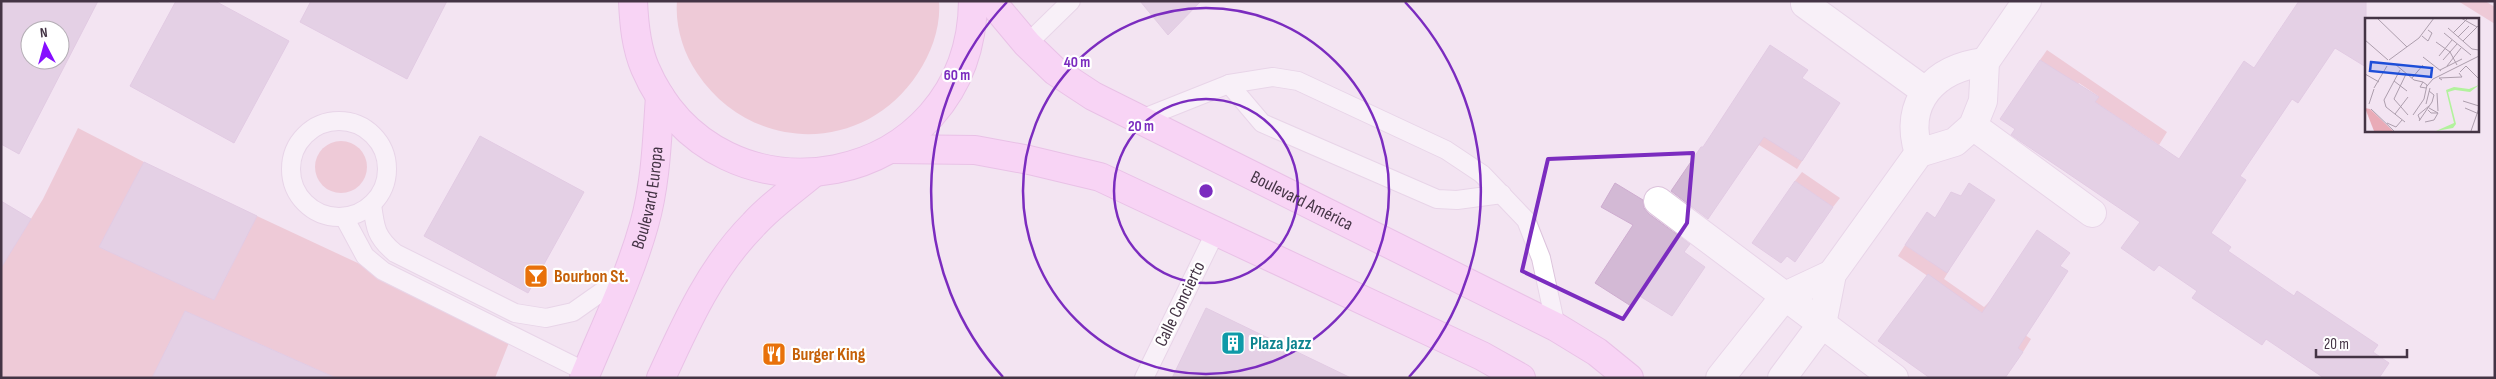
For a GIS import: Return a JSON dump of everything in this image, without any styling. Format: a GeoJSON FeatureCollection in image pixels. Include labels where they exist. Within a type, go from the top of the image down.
{"type":"FeatureCollection","features":[{"type":"Feature","properties":{"kind":"main road"},"geometry":{"type":"LineString","coordinates":[[616,1],[635,34]]}},
{"type":"Feature","properties":{"kind":"main road"},"geometry":{"type":"LineString","coordinates":[[633,1],[635,34],[644,67],[660,96],[689,130],[726,156],[768,170],[812,174],[854,166],[892,149],[931,118],[958,77],[973,30],[973,1]]}},
{"type":"Feature","properties":{"kind":"main road","name":"Boulevard América"},"geometry":{"type":"LineString","coordinates":[[991,1],[1027,44],[1062,76],[1093,96],[1556,327],[1597,352],[1629,378]]}},
{"type":"Feature","properties":{"kind":"main road","name":"Boulevard Europa"},"geometry":{"type":"LineString","coordinates":[[585,375],[630,272],[645,223],[654,174],[660,96]]}},
{"type":"Feature","properties":{"kind":"main road"},"geometry":{"type":"LineString","coordinates":[[892,149],[974,150],[1029,160],[1091,175],[1216,231],[1484,367],[1521,378]]}},
{"type":"Feature","properties":{"kind":"main road"},"geometry":{"type":"LineString","coordinates":[[661,378],[698,298],[726,259],[754,224],[812,174]]}},
{"type":"Feature","properties":{"kind":"street"},"geometry":{"type":"LineString","coordinates":[[1782,378],[1822,324],[1832,274],[1919,153],[1955,142],[1973,126],[1983,101],[1985,62],[2026,1]]}},
{"type":"Feature","properties":{"kind":"street"},"geometry":{"type":"LineString","coordinates":[[1805,4],[1925,91]]}},
{"type":"Feature","properties":{"kind":"street"},"geometry":{"type":"LineString","coordinates":[[1919,153],[1913,136],[1914,120],[1919,102],[1925,91],[1948,72],[1965,64],[1985,62]]}},
{"type":"Feature","properties":{"kind":"street"},"geometry":{"type":"LineString","coordinates":[[1973,126],[2092,213]]}},
{"type":"Feature","properties":{"kind":"street"},"geometry":{"type":"LineString","coordinates":[[1658,201],[1894,378]]}},
{"type":"Feature","properties":{"kind":"street"},"geometry":{"type":"LineString","coordinates":[[1720,378],[1785,296],[1832,274]]}},
{"type":"Feature","properties":{"kind":"lane"},"geometry":{"type":"LineString","coordinates":[[1027,44],[1071,1]]}},
{"type":"Feature","properties":{"kind":"lane"},"geometry":{"type":"LineString","coordinates":[[1141,119],[1229,84],[1273,77],[1298,81],[1446,150],[1482,174],[1526,220],[1541,258],[1556,327]]}},
{"type":"Feature","properties":{"kind":"lane"},"geometry":{"type":"LineString","coordinates":[[1229,84],[1262,123],[1436,199],[1458,200],[1502,194]]}},
{"type":"Feature","properties":{"kind":"lane"},"geometry":{"type":"LineString","coordinates":[[340,121],[356,124],[370,132],[381,144],[387,160],[387,176],[382,191],[372,204],[359,213],[344,217],[329,216],[314,210],[302,200],[295,187],[291,172],[292,157],[299,142],[310,131],[324,123],[340,121]]}},
{"type":"Feature","properties":{"kind":"lane"},"geometry":{"type":"LineString","coordinates":[[372,204],[375,229],[383,243],[395,253],[515,313],[546,318],[573,312],[630,272]]}},
{"type":"Feature","properties":{"kind":"lane"},"geometry":{"type":"LineString","coordinates":[[344,217],[365,256],[383,271],[585,375]]}},
{"type":"Feature","properties":{"kind":"lane","name":"Calle Concierto"},"geometry":{"type":"LineString","coordinates":[[1144,378],[1216,231]]}},
{"type":"Feature","properties":{"kind":"highlighted area"},"geometry":{"type":"Polygon","coordinates":[[[1693,153],[1687,223],[1623,319],[1522,271],[1548,159],[1693,153]]]}},
{"type":"Feature","properties":{"kind":"shaded area"},"geometry":{"type":"Polygon","coordinates":[[[677,1],[939,1],[939,20],[927,56],[918,73],[896,100],[869,119],[839,130],[808,134],[777,130],[747,119],[720,100],[697,73],[688,56],[681,39],[677,20],[677,1]]]}},
{"type":"Feature","properties":{"kind":"shaded area"},"geometry":{"type":"Polygon","coordinates":[[[2458,1],[2485,1],[2495,7],[2495,24],[2458,1]]]}},
{"type":"Feature","properties":{"kind":"shaded area"},"geometry":{"type":"Polygon","coordinates":[[[2047,50],[2167,132],[2159,145],[2095,102],[2098,96],[2079,83],[2068,99],[2067,78],[2040,60],[2047,50]]]}},
{"type":"Feature","properties":{"kind":"shaded area"},"geometry":{"type":"Polygon","coordinates":[[[1730,106],[1800,160],[1804,154],[1806,155],[1797,169],[1759,145],[1750,158],[1735,148],[1716,128],[1730,106]]]}},
{"type":"Feature","properties":{"kind":"shaded area"},"geometry":{"type":"Polygon","coordinates":[[[78,128],[144,162],[99,247],[214,300],[257,216],[512,335],[495,378],[336,378],[185,311],[152,378],[1,378],[1,268],[43,199],[78,128]]]}},
{"type":"Feature","properties":{"kind":"shaded area"},"geometry":{"type":"Polygon","coordinates":[[[341,141],[351,143],[359,149],[365,157],[367,167],[365,177],[359,185],[351,191],[341,193],[331,191],[323,185],[317,177],[315,167],[317,157],[323,149],[331,143],[341,141]]]}},
{"type":"Feature","properties":{"kind":"shaded area"},"geometry":{"type":"Polygon","coordinates":[[[1802,172],[1840,198],[1833,207],[1795,181],[1802,172]]]}},
{"type":"Feature","properties":{"kind":"shaded area"},"geometry":{"type":"Polygon","coordinates":[[[1905,245],[1929,261],[1932,257],[1950,269],[1944,279],[1984,307],[1989,302],[2030,329],[2025,335],[2031,339],[2023,352],[2006,340],[1981,312],[1898,256],[1905,245]]]}},
{"type":"Feature","properties":{"kind":"building"},"geometry":{"type":"Polygon","coordinates":[[[1,1],[98,1],[70,55],[70,20],[20,20],[20,70],[62,70],[19,154],[1,144],[1,1]]]}},
{"type":"Feature","properties":{"kind":"building"},"geometry":{"type":"Polygon","coordinates":[[[176,1],[215,1],[289,41],[234,143],[130,86],[176,1]]]}},
{"type":"Feature","properties":{"kind":"building"},"geometry":{"type":"Polygon","coordinates":[[[311,1],[447,1],[407,79],[300,22],[311,1]]]}},
{"type":"Feature","properties":{"kind":"building"},"geometry":{"type":"Polygon","coordinates":[[[1140,1],[1201,1],[1168,35],[1140,1]]]}},
{"type":"Feature","properties":{"kind":"building"},"geometry":{"type":"Polygon","coordinates":[[[2299,1],[2366,1],[2365,66],[2335,48],[2298,103],[2292,99],[2240,176],[2246,180],[2211,233],[2231,247],[2228,251],[2294,296],[2297,291],[2378,345],[2373,352],[2389,363],[2379,378],[2324,378],[2266,339],[2262,345],[2192,298],[2197,291],[2159,265],[2154,271],[2121,248],[2140,222],[2011,135],[2015,129],[2000,119],[2040,60],[2099,97],[2095,102],[2179,159],[2244,61],[2254,68],[2299,1]]]}},
{"type":"Feature","properties":{"kind":"building"},"geometry":{"type":"Polygon","coordinates":[[[1770,45],[1808,70],[1802,78],[1840,103],[1802,161],[1764,137],[1708,219],[1671,191],[1701,147],[1703,147],[1770,45]]]}},
{"type":"Feature","properties":{"kind":"building"},"geometry":{"type":"Polygon","coordinates":[[[480,136],[584,192],[528,293],[424,236],[480,136]]]}},
{"type":"Feature","properties":{"kind":"building"},"geometry":{"type":"Polygon","coordinates":[[[144,162],[257,216],[214,300],[99,247],[144,162]]]}},
{"type":"Feature","properties":{"kind":"building"},"geometry":{"type":"Polygon","coordinates":[[[1795,181],[1833,207],[1795,262],[1787,256],[1781,263],[1752,243],[1795,181]]]}},
{"type":"Feature","properties":{"kind":"building"},"geometry":{"type":"Polygon","coordinates":[[[1615,183],[1643,200],[1644,208],[1649,214],[1690,244],[1684,252],[1705,267],[1672,316],[1638,295],[1631,306],[1595,283],[1633,225],[1601,207],[1615,183]]]}},
{"type":"Feature","properties":{"kind":"building"},"geometry":{"type":"Polygon","coordinates":[[[1969,183],[1995,200],[1947,273],[1905,245],[1927,212],[1935,218],[1951,192],[1961,196],[1969,183]]]}},
{"type":"Feature","properties":{"kind":"building"},"geometry":{"type":"Polygon","coordinates":[[[1,201],[31,219],[1,268],[1,201]]]}},
{"type":"Feature","properties":{"kind":"building"},"geometry":{"type":"Polygon","coordinates":[[[2037,230],[2070,253],[2060,266],[2068,271],[2018,348],[2023,352],[2005,378],[1930,378],[1878,341],[1928,274],[1982,313],[2037,230]]]}},
{"type":"Feature","properties":{"kind":"building","name":"Plaza Jazz"},"geometry":{"type":"Polygon","coordinates":[[[1206,308],[1351,378],[1172,378],[1206,308]]]}},
{"type":"Feature","properties":{"kind":"building"},"geometry":{"type":"Polygon","coordinates":[[[185,311],[336,378],[152,378],[185,311]]]}},
{"type":"Feature","properties":{"kind":"place","name":"Bourbon St."},"geometry":{"type":"Point","coordinates":[536,276]}},
{"type":"Feature","properties":{"kind":"place","name":"Plaza Jazz"},"geometry":{"type":"Point","coordinates":[1233,343]}},
{"type":"Feature","properties":{"kind":"place","name":"Burger King"},"geometry":{"type":"Point","coordinates":[774,354]}}]}
